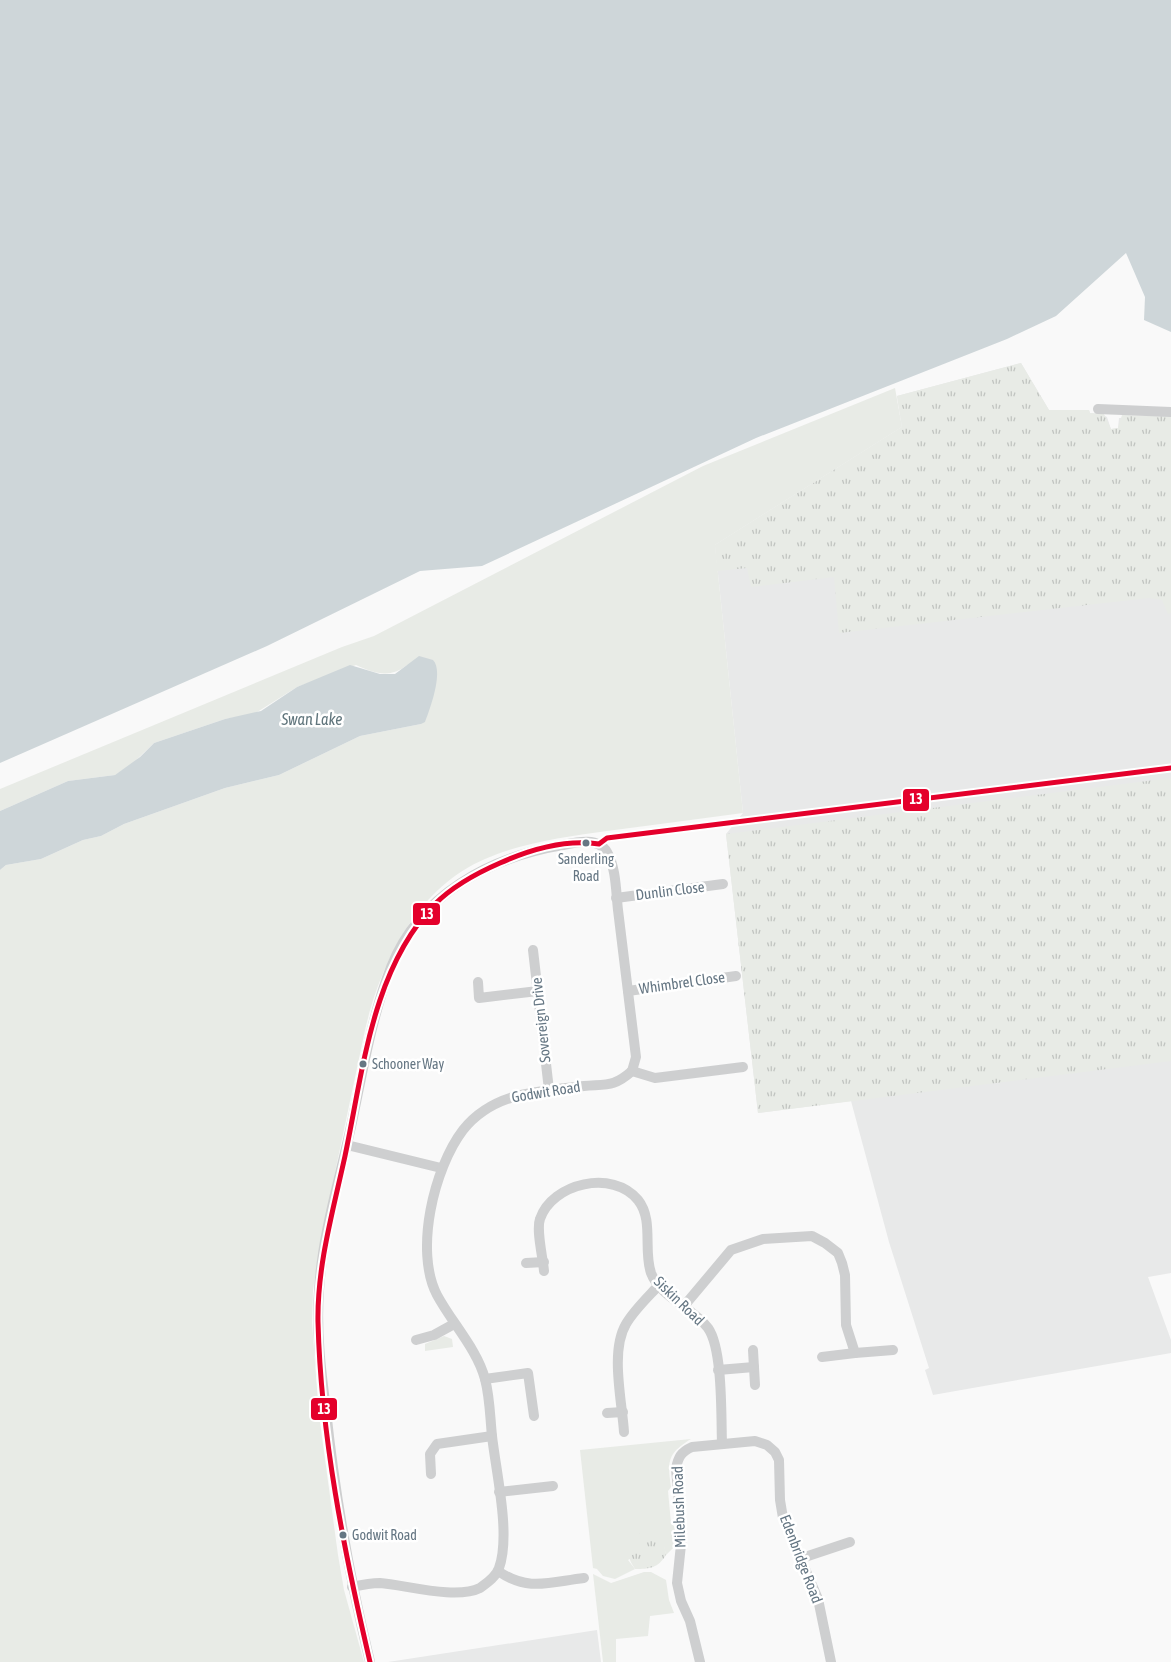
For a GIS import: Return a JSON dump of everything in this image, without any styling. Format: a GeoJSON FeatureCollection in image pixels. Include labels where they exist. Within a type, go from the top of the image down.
{"type":"FeatureCollection","features":[{"type":"Feature","properties":{"kind":"street"},"geometry":{"type":"LineString","coordinates":[[1098,409],[1171,412]]}},
{"type":"Feature","properties":{"kind":"street"},"geometry":{"type":"LineString","coordinates":[[370,1662],[352,1587],[330,1451],[318,1321],[319,1290],[326,1238],[379,1003],[392,964],[424,916],[446,893],[490,865],[543,848],[590,842],[599,844],[608,855],[616,898],[636,1058],[632,1071],[655,1078],[743,1067]]}},
{"type":"Feature","properties":{"kind":"street","name":"Dunlin Close"},"geometry":{"type":"LineString","coordinates":[[616,898],[724,884]]}},
{"type":"Feature","properties":{"kind":"street","name":"Sovereign Drive"},"geometry":{"type":"LineString","coordinates":[[534,950],[549,1090]]}},
{"type":"Feature","properties":{"kind":"street","name":"Whimbrel Close"},"geometry":{"type":"LineString","coordinates":[[628,991],[736,976]]}},
{"type":"Feature","properties":{"kind":"street"},"geometry":{"type":"LineString","coordinates":[[478,982],[480,998],[538,991]]}},
{"type":"Feature","properties":{"kind":"street","name":"Godwit Road"},"geometry":{"type":"LineString","coordinates":[[498,1571],[503,1540],[500,1492],[485,1379],[437,1294],[427,1258],[426,1240],[441,1168],[463,1130],[484,1109],[507,1097],[549,1090],[619,1083],[632,1071]]}},
{"type":"Feature","properties":{"kind":"street"},"geometry":{"type":"LineString","coordinates":[[347,1145],[441,1168]]}},
{"type":"Feature","properties":{"kind":"street","name":"Siskin Road"},"geometry":{"type":"LineString","coordinates":[[526,1264],[544,1266],[539,1221],[550,1200],[568,1189],[584,1185],[611,1185],[627,1190],[637,1198],[644,1208],[649,1266],[659,1285],[708,1328],[714,1339],[718,1370],[722,1444]]}},
{"type":"Feature","properties":{"kind":"street"},"geometry":{"type":"LineString","coordinates":[[684,1306],[731,1250],[751,1242],[792,1236],[812,1236],[838,1253],[845,1275],[846,1325],[855,1353]]}},
{"type":"Feature","properties":{"kind":"street"},"geometry":{"type":"LineString","coordinates":[[624,1432],[618,1356],[621,1333],[631,1316],[659,1285]]}},
{"type":"Feature","properties":{"kind":"street"},"geometry":{"type":"LineString","coordinates":[[416,1340],[434,1335],[454,1324]]}},
{"type":"Feature","properties":{"kind":"street"},"geometry":{"type":"LineString","coordinates":[[753,1350],[755,1385]]}},
{"type":"Feature","properties":{"kind":"street"},"geometry":{"type":"LineString","coordinates":[[822,1357],[893,1350]]}},
{"type":"Feature","properties":{"kind":"street"},"geometry":{"type":"LineString","coordinates":[[718,1370],[754,1367]]}},
{"type":"Feature","properties":{"kind":"street"},"geometry":{"type":"LineString","coordinates":[[485,1379],[528,1373],[534,1416]]}},
{"type":"Feature","properties":{"kind":"street"},"geometry":{"type":"LineString","coordinates":[[607,1413],[623,1412]]}},
{"type":"Feature","properties":{"kind":"street"},"geometry":{"type":"LineString","coordinates":[[431,1474],[430,1454],[437,1444],[492,1436]]}},
{"type":"Feature","properties":{"kind":"street"},"geometry":{"type":"LineString","coordinates":[[429,1437],[437,1444]]}},
{"type":"Feature","properties":{"kind":"street","name":"Edenbridge Road"},"geometry":{"type":"LineString","coordinates":[[722,1444],[755,1441],[768,1445],[780,1460],[780,1500],[784,1518],[799,1559],[818,1598],[831,1662]]}},
{"type":"Feature","properties":{"kind":"street","name":"Milebush Road"},"geometry":{"type":"LineString","coordinates":[[700,1662],[690,1621],[681,1601],[677,1583],[682,1528],[676,1469],[678,1458],[683,1451],[692,1447],[722,1444]]}},
{"type":"Feature","properties":{"kind":"street"},"geometry":{"type":"LineString","coordinates":[[500,1492],[553,1486]]}},
{"type":"Feature","properties":{"kind":"street"},"geometry":{"type":"LineString","coordinates":[[799,1559],[850,1542]]}},
{"type":"Feature","properties":{"kind":"street"},"geometry":{"type":"LineString","coordinates":[[352,1587],[381,1583],[428,1591],[465,1591],[477,1589],[488,1582],[498,1571],[512,1581],[527,1585],[584,1578]]}},
{"type":"Feature","properties":{"kind":"shaded area"},"geometry":{"type":"Polygon","coordinates":[[[1021,363],[1049,410],[1089,410],[1090,413],[1101,414],[1107,417],[1111,429],[1118,428],[1119,418],[1171,416],[1171,1273],[1148,1277],[1171,1340],[1171,1353],[933,1395],[925,1370],[929,1368],[889,1242],[851,1101],[758,1113],[726,834],[743,813],[715,545],[902,427],[897,396],[1021,363]]]}},
{"type":"Feature","properties":{"kind":"shaded area"},"geometry":{"type":"Polygon","coordinates":[[[597,1630],[601,1662],[388,1662],[597,1630]]]}},
{"type":"Feature","properties":{"kind":"green space"},"geometry":{"type":"Polygon","coordinates":[[[1021,363],[1049,410],[1089,410],[1090,413],[1104,414],[1111,429],[1118,428],[1122,415],[1171,416],[1171,613],[1168,614],[1162,600],[1149,598],[839,633],[834,577],[751,587],[747,568],[717,571],[715,545],[902,427],[897,396],[1021,363]]]}},
{"type":"Feature","properties":{"kind":"green space"},"geometry":{"type":"Polygon","coordinates":[[[895,388],[902,427],[715,545],[743,813],[561,838],[515,848],[485,859],[461,872],[440,888],[421,908],[392,954],[381,979],[365,1030],[322,1234],[313,1290],[312,1323],[319,1415],[338,1555],[344,1590],[364,1662],[0,1662],[0,870],[6,865],[41,859],[83,840],[101,836],[124,824],[225,788],[279,775],[360,736],[421,724],[434,691],[407,665],[394,672],[382,673],[356,665],[297,687],[254,714],[225,719],[154,743],[132,764],[115,775],[68,781],[0,811],[0,789],[342,647],[374,636],[703,466],[895,388]]]}},
{"type":"Feature","properties":{"kind":"green space"},"geometry":{"type":"Polygon","coordinates":[[[1171,778],[1171,1061],[758,1113],[726,834],[1171,778]]]}},
{"type":"Feature","properties":{"kind":"green space"},"geometry":{"type":"Polygon","coordinates":[[[444,1336],[452,1339],[453,1347],[425,1351],[425,1344],[444,1336]]]}},
{"type":"Feature","properties":{"kind":"green space"},"geometry":{"type":"Polygon","coordinates":[[[691,1439],[674,1453],[669,1470],[671,1487],[668,1491],[671,1523],[675,1527],[675,1546],[666,1555],[662,1537],[628,1560],[635,1569],[615,1579],[603,1576],[597,1569],[593,1568],[580,1450],[691,1439]]]}},
{"type":"Feature","properties":{"kind":"green space"},"geometry":{"type":"Polygon","coordinates":[[[653,1531],[663,1537],[666,1555],[660,1563],[653,1567],[635,1569],[628,1555],[629,1543],[644,1532],[653,1531]]]}},
{"type":"Feature","properties":{"kind":"green space"},"geometry":{"type":"Polygon","coordinates":[[[644,1572],[651,1572],[666,1580],[669,1600],[674,1613],[650,1616],[648,1636],[616,1639],[616,1662],[603,1662],[593,1574],[611,1583],[644,1572]]]}},
{"type":"Feature","properties":{"kind":"water"},"geometry":{"type":"Polygon","coordinates":[[[0,0],[1171,0],[1171,332],[1144,320],[1145,297],[1126,253],[1056,316],[1007,339],[756,438],[482,566],[420,571],[267,646],[0,763],[0,0]]]}},
{"type":"Feature","properties":{"kind":"water","name":"Swan Lake"},"geometry":{"type":"Polygon","coordinates":[[[419,656],[433,660],[437,672],[435,690],[425,722],[360,736],[279,775],[225,788],[124,824],[101,836],[83,840],[41,859],[6,865],[0,870],[0,811],[68,781],[115,775],[140,757],[154,743],[225,719],[261,711],[297,687],[350,665],[380,674],[395,674],[419,656]]]}},
{"type":"Feature","properties":{"kind":"transit line","name":"13"},"geometry":{"type":"LineString","coordinates":[[370,1662],[335,1494],[320,1365],[318,1301],[323,1259],[373,1022],[397,959],[414,930],[435,904],[458,885],[483,871],[524,853],[549,846],[574,843],[599,844],[607,838],[1171,768]]}},
{"type":"Feature","properties":{"kind":"place","name":"Sanderling Road"},"geometry":{"type":"Point","coordinates":[586,843]}},
{"type":"Feature","properties":{"kind":"place","name":"Schooner Way"},"geometry":{"type":"Point","coordinates":[363,1064]}},
{"type":"Feature","properties":{"kind":"place","name":"Godwit Road"},"geometry":{"type":"Point","coordinates":[343,1535]}}]}
